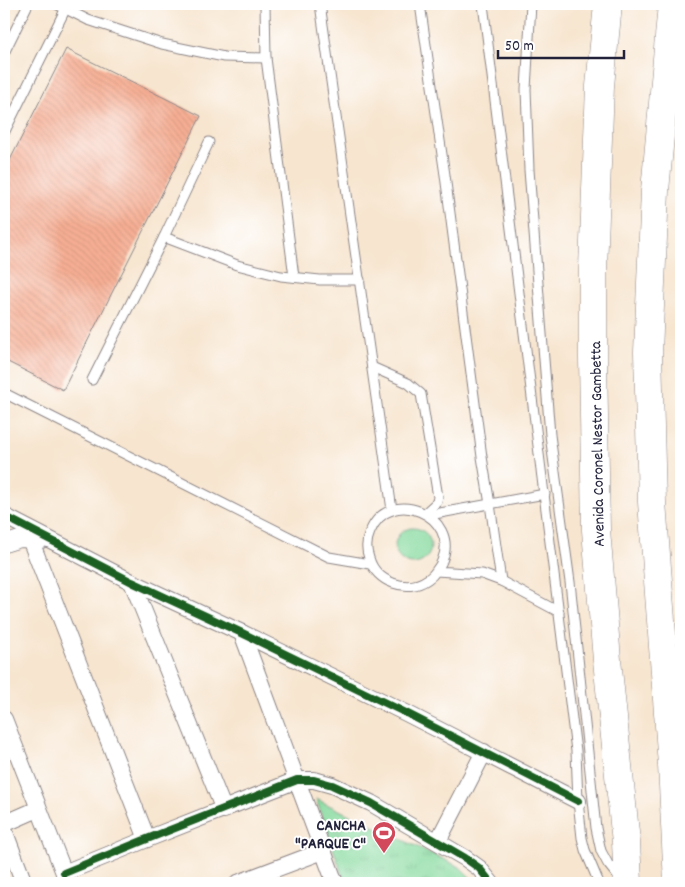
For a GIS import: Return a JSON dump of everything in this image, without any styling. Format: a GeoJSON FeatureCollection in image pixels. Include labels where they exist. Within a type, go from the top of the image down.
{"type":"FeatureCollection","features":[{"type":"Feature","properties":{"kind":"highway","name":"Avenida Coronel Nestor Gambetta"},"geometry":{"type":"LineString","coordinates":[[608,4],[600,86],[594,268],[593,358],[596,530],[626,842],[628,883]]}},
{"type":"Feature","properties":{"kind":"highway"},"geometry":{"type":"LineString","coordinates":[[672,4],[655,191],[648,352],[652,502],[679,873]]}},
{"type":"Feature","properties":{"kind":"street"},"geometry":{"type":"LineString","coordinates":[[4,516],[132,582],[484,752],[578,801]]}},
{"type":"Feature","properties":{"kind":"street"},"geometry":{"type":"LineString","coordinates":[[4,544],[20,539],[53,542]]}},
{"type":"Feature","properties":{"kind":"street"},"geometry":{"type":"LineString","coordinates":[[30,539],[147,839]]}},
{"type":"Feature","properties":{"kind":"street"},"geometry":{"type":"LineString","coordinates":[[132,582],[224,810]]}},
{"type":"Feature","properties":{"kind":"street"},"geometry":{"type":"LineString","coordinates":[[242,634],[335,883]]}},
{"type":"Feature","properties":{"kind":"street"},"geometry":{"type":"LineString","coordinates":[[4,719],[66,878],[147,839],[297,780],[314,780],[332,785],[371,803],[438,841],[478,868],[491,883]]}},
{"type":"Feature","properties":{"kind":"street"},"geometry":{"type":"LineString","coordinates":[[438,841],[484,752]]}},
{"type":"Feature","properties":{"kind":"street"},"geometry":{"type":"LineString","coordinates":[[4,824],[38,809]]}},
{"type":"Feature","properties":{"kind":"street"},"geometry":{"type":"LineString","coordinates":[[4,830],[24,883]]}},
{"type":"Feature","properties":{"kind":"street"},"geometry":{"type":"LineString","coordinates":[[243,882],[323,851]]}},
{"type":"Feature","properties":{"kind":"lane"},"geometry":{"type":"LineString","coordinates":[[4,53],[28,4]]}},
{"type":"Feature","properties":{"kind":"lane"},"geometry":{"type":"LineString","coordinates":[[56,4],[88,20],[162,44],[224,56],[266,58]]}},
{"type":"Feature","properties":{"kind":"lane"},"geometry":{"type":"LineString","coordinates":[[265,4],[266,58],[294,277]]}},
{"type":"Feature","properties":{"kind":"lane"},"geometry":{"type":"LineString","coordinates":[[320,4],[392,510]]}},
{"type":"Feature","properties":{"kind":"lane"},"geometry":{"type":"LineString","coordinates":[[420,4],[501,582]]}},
{"type":"Feature","properties":{"kind":"lane"},"geometry":{"type":"LineString","coordinates":[[483,4],[560,612],[576,751],[582,838],[599,883]]}},
{"type":"Feature","properties":{"kind":"lane"},"geometry":{"type":"LineString","coordinates":[[531,4],[526,89],[529,170],[550,435],[570,582],[596,828],[601,851],[608,864],[624,883]]}},
{"type":"Feature","properties":{"kind":"lane"},"geometry":{"type":"LineString","coordinates":[[4,133],[66,8]]}},
{"type":"Feature","properties":{"kind":"lane"},"geometry":{"type":"LineString","coordinates":[[92,380],[164,237],[209,142]]}},
{"type":"Feature","properties":{"kind":"lane"},"geometry":{"type":"LineString","coordinates":[[164,237],[237,265],[281,276],[320,280],[360,280]]}},
{"type":"Feature","properties":{"kind":"lane"},"geometry":{"type":"LineString","coordinates":[[372,367],[408,383],[421,394],[438,497],[437,502],[427,514]]}},
{"type":"Feature","properties":{"kind":"lane"},"geometry":{"type":"LineString","coordinates":[[4,393],[329,557],[370,564]]}},
{"type":"Feature","properties":{"kind":"lane"},"geometry":{"type":"LineString","coordinates":[[427,514],[545,494]]}},
{"type":"Feature","properties":{"kind":"lane"},"geometry":{"type":"LineString","coordinates":[[418,509],[427,514],[438,524],[443,535],[445,548],[442,560],[436,571],[427,580],[402,586],[378,575],[370,564],[366,552],[367,538],[372,526],[381,516],[392,510],[418,509]]}},
{"type":"Feature","properties":{"kind":"lane"},"geometry":{"type":"LineString","coordinates":[[436,571],[482,574],[560,612]]}},
{"type":"Feature","properties":{"kind":"green space"},"geometry":{"type":"Polygon","coordinates":[[[413,528],[426,533],[431,546],[426,559],[413,564],[400,559],[395,546],[400,533],[413,528]]]}},
{"type":"Feature","properties":{"kind":"green space"},"geometry":{"type":"Polygon","coordinates":[[[316,799],[460,867],[476,883],[345,883],[316,799]]]}},
{"type":"Feature","properties":{"kind":"building"},"geometry":{"type":"Polygon","coordinates":[[[66,49],[201,116],[63,390],[4,360],[4,172],[66,49]]]}},
{"type":"Feature","properties":{"kind":"cycle path"},"geometry":{"type":"LineString","coordinates":[[4,516],[132,582],[406,713],[578,801]]}},
{"type":"Feature","properties":{"kind":"cycle path"},"geometry":{"type":"LineString","coordinates":[[64,873],[297,780],[314,780],[332,785],[371,803],[465,858],[479,868],[491,883]]}},
{"type":"Feature","properties":{"kind":"place","name":"CANCHA \"PARQUE C\""},"geometry":{"type":"Point","coordinates":[384,854]}}]}
